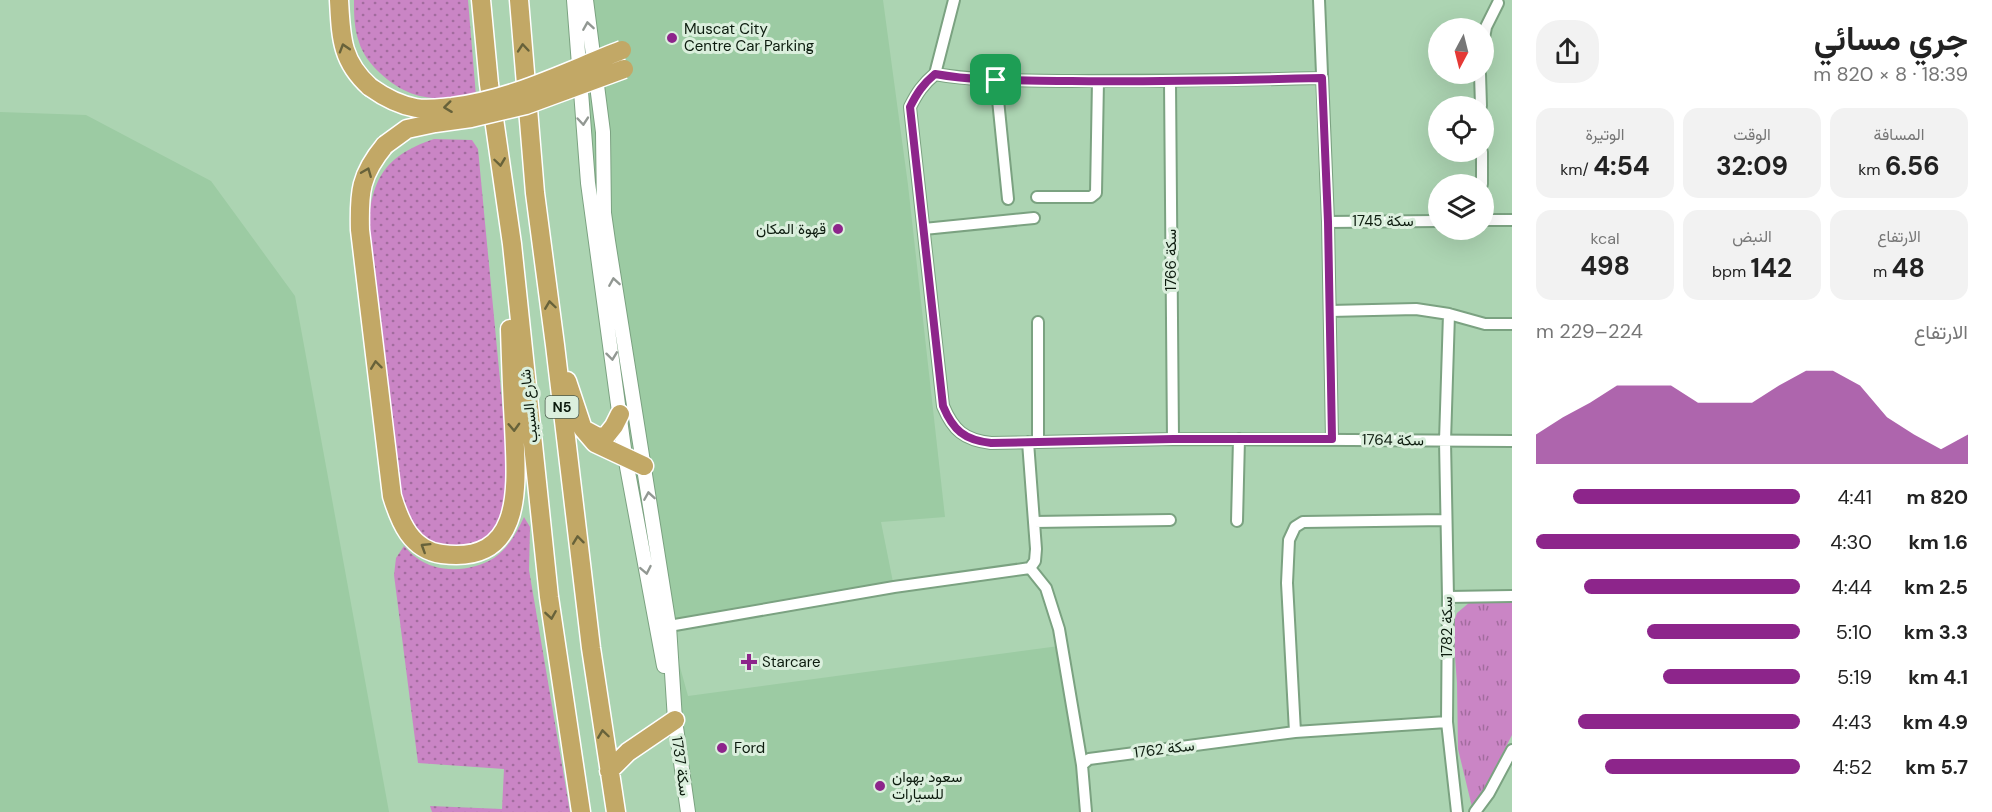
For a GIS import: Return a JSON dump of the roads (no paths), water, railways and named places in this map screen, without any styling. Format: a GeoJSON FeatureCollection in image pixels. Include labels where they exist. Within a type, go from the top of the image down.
{"type":"FeatureCollection","features":[{"type":"Feature","properties":{"kind":"highway"},"geometry":{"type":"LineString","coordinates":[[339,0],[340,36],[348,61],[358,75],[383,96],[417,108],[433,109],[495,100],[524,91],[622,50]]}},
{"type":"Feature","properties":{"kind":"highway","name":"شارع السيب"},"geometry":{"type":"LineString","coordinates":[[481,0],[489,84],[512,244],[549,597],[581,812]]}},
{"type":"Feature","properties":{"kind":"highway","name":"N5"},"geometry":{"type":"LineString","coordinates":[[519,0],[535,194],[591,648],[616,812]]}},
{"type":"Feature","properties":{"kind":"highway"},"geometry":{"type":"LineString","coordinates":[[512,244],[507,264],[516,477],[514,507],[507,525],[495,541],[485,549],[473,554],[456,556],[435,553],[419,544],[407,533],[392,496],[360,230],[363,181],[371,162],[385,145],[407,129],[487,115],[526,105],[624,69]]}},
{"type":"Feature","properties":{"kind":"highway"},"geometry":{"type":"LineString","coordinates":[[555,345],[583,429],[595,443],[644,466]]}},
{"type":"Feature","properties":{"kind":"highway"},"geometry":{"type":"LineString","coordinates":[[583,429],[598,437],[606,436],[620,414]]}},
{"type":"Feature","properties":{"kind":"highway"},"geometry":{"type":"LineString","coordinates":[[609,771],[628,752],[675,720]]}},
{"type":"Feature","properties":{"kind":"street"},"geometry":{"type":"LineString","coordinates":[[574,0],[588,183],[625,456],[658,632],[668,699],[675,720]]}},
{"type":"Feature","properties":{"kind":"street"},"geometry":{"type":"LineString","coordinates":[[586,0],[603,132],[606,231],[669,626],[675,720]]}},
{"type":"Feature","properties":{"kind":"street"},"geometry":{"type":"LineString","coordinates":[[954,0],[935,74],[996,80],[1170,82],[1322,78]]}},
{"type":"Feature","properties":{"kind":"street"},"geometry":{"type":"LineString","coordinates":[[1319,0],[1328,222],[1332,439]]}},
{"type":"Feature","properties":{"kind":"street"},"geometry":{"type":"LineString","coordinates":[[1490,18],[1498,3]]}},
{"type":"Feature","properties":{"kind":"street","name":"سكة 1764"},"geometry":{"type":"LineString","coordinates":[[935,74],[917,92],[910,107],[943,406],[949,421],[967,437],[979,442],[1173,439],[1512,441]]}},
{"type":"Feature","properties":{"kind":"street"},"geometry":{"type":"LineString","coordinates":[[996,80],[1008,200]]}},
{"type":"Feature","properties":{"kind":"street"},"geometry":{"type":"LineString","coordinates":[[1037,196],[1091,197],[1096,193],[1098,81]]}},
{"type":"Feature","properties":{"kind":"street","name":"سكة 1766"},"geometry":{"type":"LineString","coordinates":[[1170,82],[1173,439]]}},
{"type":"Feature","properties":{"kind":"street"},"geometry":{"type":"LineString","coordinates":[[924,229],[1034,219]]}},
{"type":"Feature","properties":{"kind":"street","name":"سكة 1745"},"geometry":{"type":"LineString","coordinates":[[1328,222],[1428,220]]}},
{"type":"Feature","properties":{"kind":"street"},"geometry":{"type":"LineString","coordinates":[[1494,220],[1512,220]]}},
{"type":"Feature","properties":{"kind":"street"},"geometry":{"type":"LineString","coordinates":[[1330,311],[1416,309],[1449,314],[1485,324],[1512,324]]}},
{"type":"Feature","properties":{"kind":"street","name":"سكة 1782"},"geometry":{"type":"LineString","coordinates":[[1449,314],[1445,441],[1448,597],[1447,722],[1457,812]]}},
{"type":"Feature","properties":{"kind":"street"},"geometry":{"type":"LineString","coordinates":[[669,626],[894,587],[1030,568],[1035,561],[1033,442],[1038,322]]}},
{"type":"Feature","properties":{"kind":"street"},"geometry":{"type":"LineString","coordinates":[[1237,520],[1239,439]]}},
{"type":"Feature","properties":{"kind":"street"},"geometry":{"type":"LineString","coordinates":[[1034,522],[1170,520]]}},
{"type":"Feature","properties":{"kind":"street"},"geometry":{"type":"LineString","coordinates":[[1295,732],[1287,583],[1289,540],[1295,527],[1303,522],[1446,520]]}},
{"type":"Feature","properties":{"kind":"street"},"geometry":{"type":"LineString","coordinates":[[1030,568],[1046,588],[1059,629],[1082,765],[1086,812]]}},
{"type":"Feature","properties":{"kind":"street"},"geometry":{"type":"LineString","coordinates":[[1448,597],[1512,596]]}},
{"type":"Feature","properties":{"kind":"street","name":"سكة 1737"},"geometry":{"type":"LineString","coordinates":[[675,720],[688,812]]}},
{"type":"Feature","properties":{"kind":"street","name":"سكة 1762"},"geometry":{"type":"LineString","coordinates":[[1082,765],[1089,759],[1295,732],[1447,722]]}},
{"type":"Feature","properties":{"kind":"street"},"geometry":{"type":"LineString","coordinates":[[1475,812],[1489,793],[1512,750]]}},
{"type":"Feature","properties":{"kind":"place","name":"Muscat City Centre Car Parking"},"geometry":{"type":"Point","coordinates":[672,38]}},
{"type":"Feature","properties":{"kind":"place","name":"قهوة المكان"},"geometry":{"type":"Point","coordinates":[838,229]}},
{"type":"Feature","properties":{"kind":"place","name":"Starcare"},"geometry":{"type":"Point","coordinates":[749,662]}},
{"type":"Feature","properties":{"kind":"place","name":"Ford"},"geometry":{"type":"Point","coordinates":[722,748]}},
{"type":"Feature","properties":{"kind":"place","name":"سعود بهوان للسيارات"},"geometry":{"type":"Point","coordinates":[880,786]}}]}
